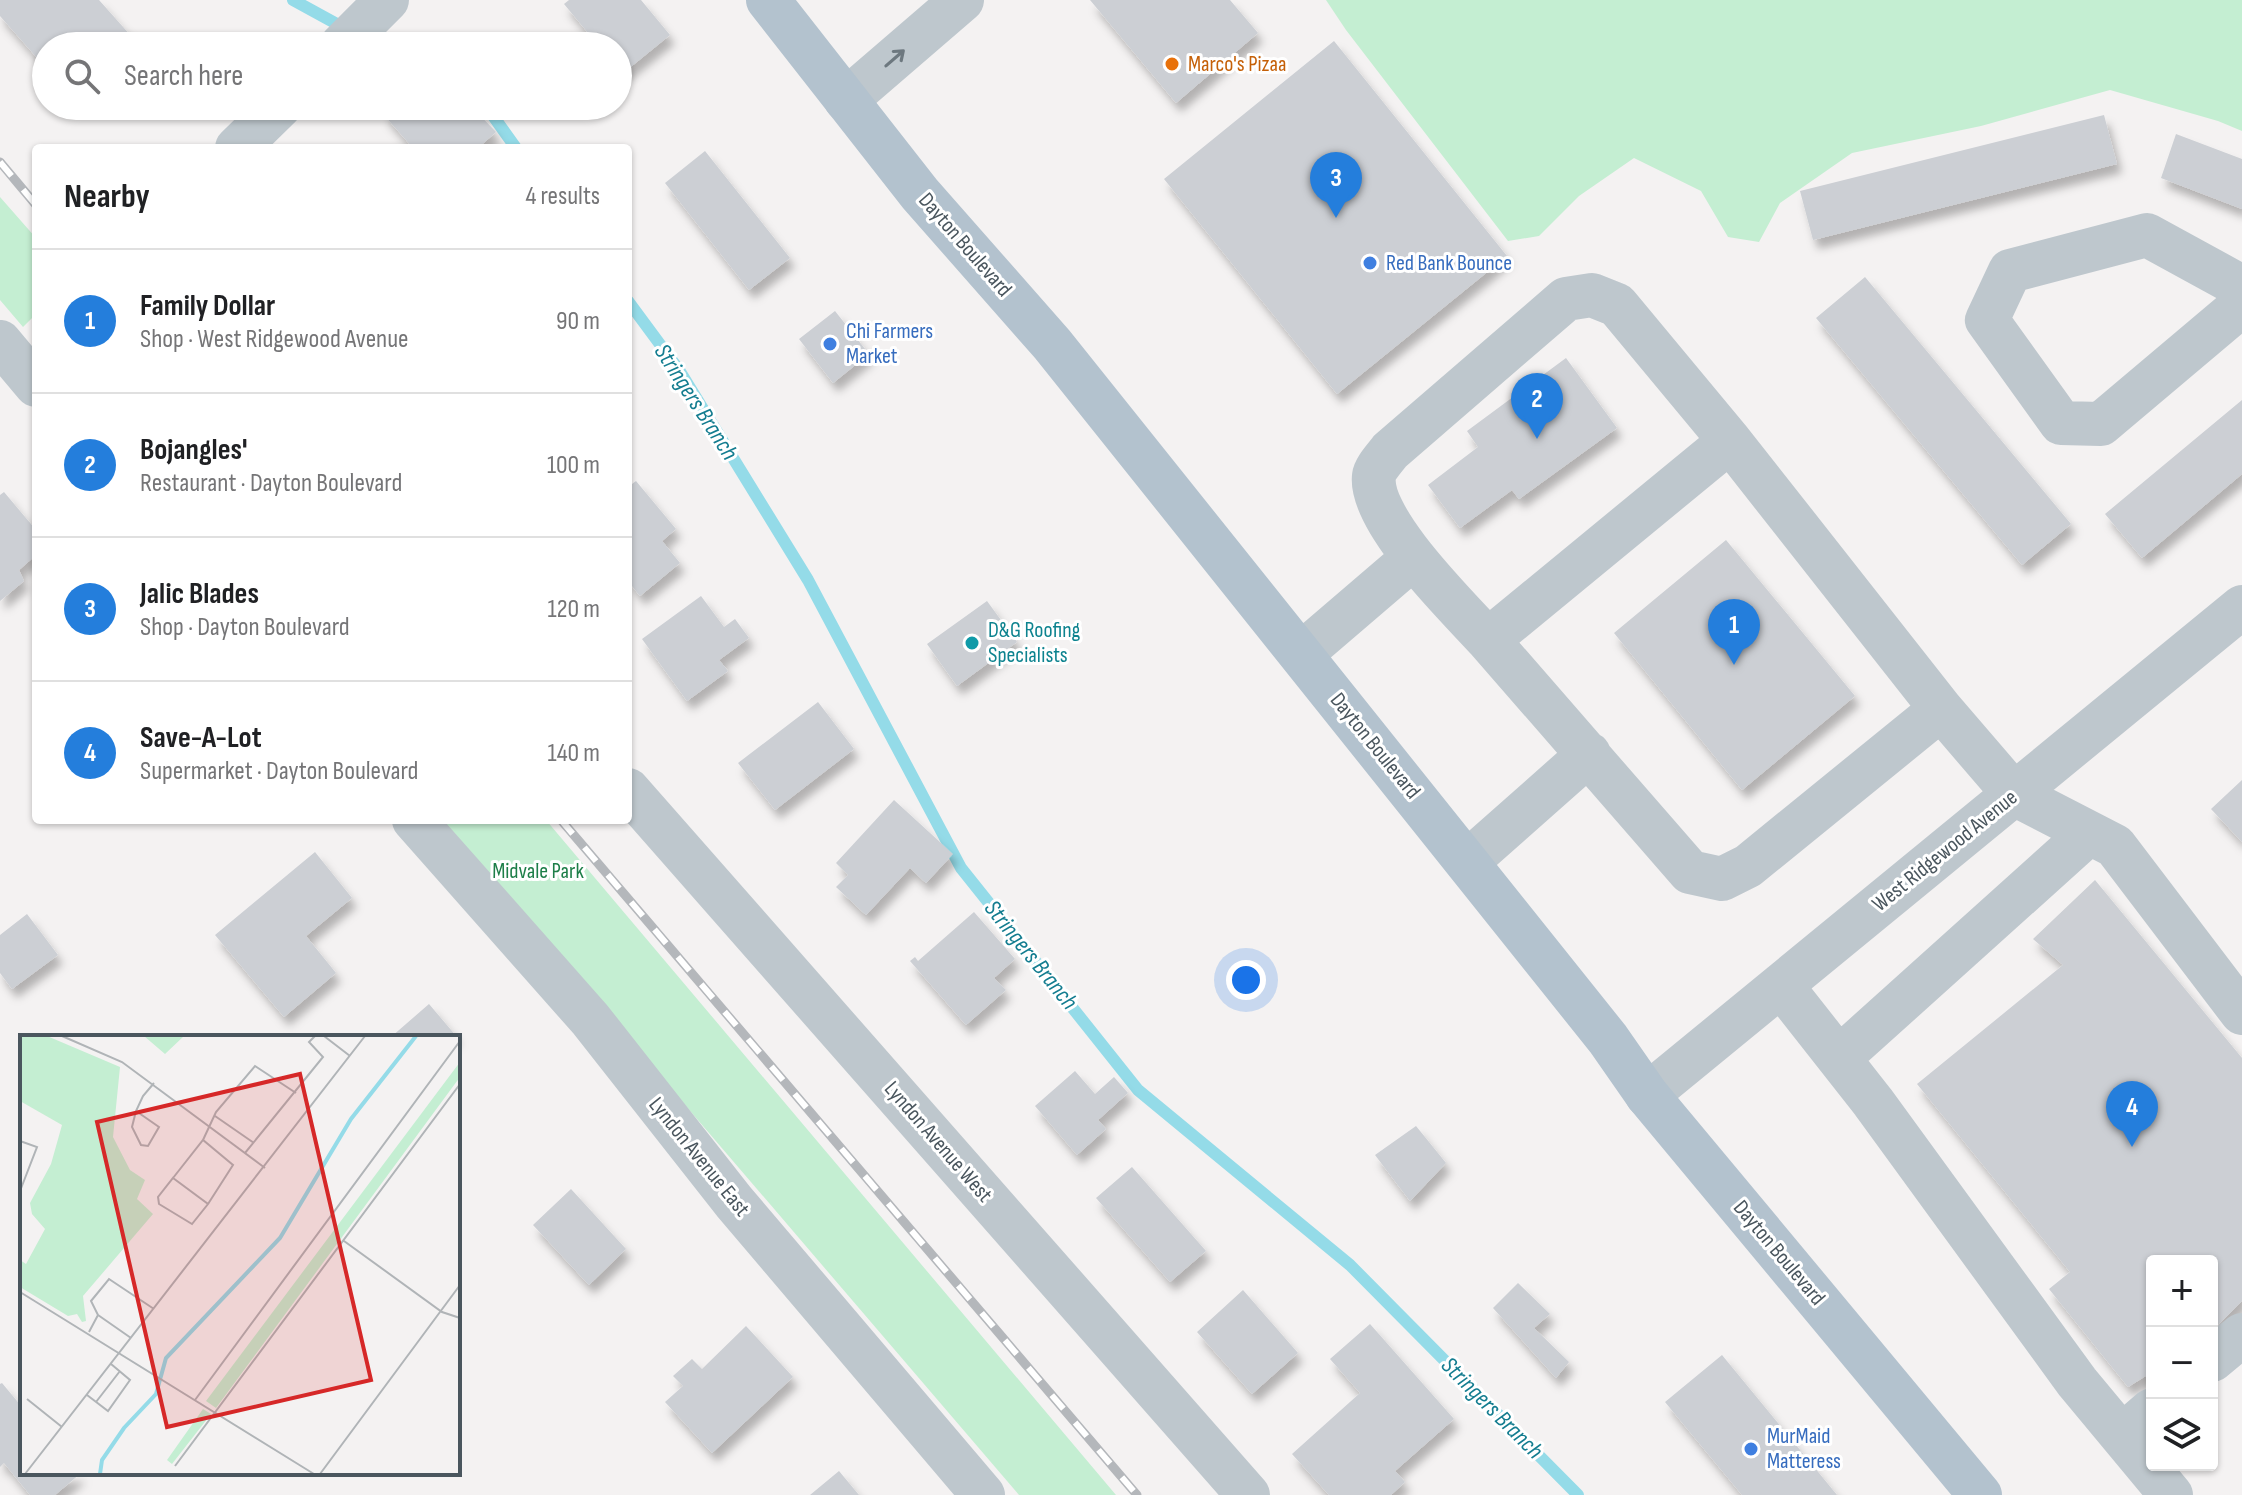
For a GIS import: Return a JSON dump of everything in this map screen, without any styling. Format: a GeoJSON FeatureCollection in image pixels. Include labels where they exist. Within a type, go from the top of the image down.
{"type":"FeatureCollection","features":[{"type":"Feature","properties":{"kind":"main road","name":"Dayton Boulevard"},"geometry":{"type":"LineString","coordinates":[[768,0],[920,194],[1052,344],[1301,654],[1608,1039],[1647,1095],[1980,1495]]}},
{"type":"Feature","properties":{"kind":"street"},"geometry":{"type":"LineString","coordinates":[[355,32],[380,6]]}},
{"type":"Feature","properties":{"kind":"street"},"geometry":{"type":"LineString","coordinates":[[846,100],[953,8]]}},
{"type":"Feature","properties":{"kind":"street"},"geometry":{"type":"LineString","coordinates":[[241,144],[266,120]]}},
{"type":"Feature","properties":{"kind":"street"},"geometry":{"type":"LineString","coordinates":[[2242,287],[2147,235],[2010,271],[1987,320],[2061,423],[2101,424],[2242,305]]}},
{"type":"Feature","properties":{"kind":"street"},"geometry":{"type":"LineString","coordinates":[[1941,709],[1748,866],[1722,879],[1690,872],[1413,558],[1376,500],[1374,475],[1390,451],[1566,299],[1592,295],[1617,305],[1730,441],[1941,709],[2014,794],[2115,846],[2242,1013]]}},
{"type":"Feature","properties":{"kind":"street"},"geometry":{"type":"LineString","coordinates":[[1488,640],[1730,441]]}},
{"type":"Feature","properties":{"kind":"street"},"geometry":{"type":"LineString","coordinates":[[1301,654],[1413,558]]}},
{"type":"Feature","properties":{"kind":"street","name":"West Ridgewood Avenue"},"geometry":{"type":"LineString","coordinates":[[1647,1095],[2242,607]]}},
{"type":"Feature","properties":{"kind":"street"},"geometry":{"type":"LineString","coordinates":[[1467,862],[1589,754]]}},
{"type":"Feature","properties":{"kind":"street","name":"Lyndon Avenue West"},"geometry":{"type":"LineString","coordinates":[[632,795],[1248,1495]]}},
{"type":"Feature","properties":{"kind":"street","name":"Lyndon Avenue East"},"geometry":{"type":"LineString","coordinates":[[418,824],[590,1019],[734,1202],[983,1495]]}},
{"type":"Feature","properties":{"kind":"street"},"geometry":{"type":"LineString","coordinates":[[1839,1058],[2089,833]]}},
{"type":"Feature","properties":{"kind":"street"},"geometry":{"type":"LineString","coordinates":[[1781,985],[1873,1102],[2077,1382],[2137,1423],[2171,1495]]}},
{"type":"Feature","properties":{"kind":"street"},"geometry":{"type":"LineString","coordinates":[[2218,1355],[2242,1335]]}},
{"type":"Feature","properties":{"kind":"green space"},"geometry":{"type":"Polygon","coordinates":[[[1326,0],[2242,0],[2242,131],[2218,121],[2110,90],[1981,126],[1852,153],[1780,203],[1759,242],[1728,237],[1701,191],[1634,158],[1579,196],[1539,236],[1508,241],[1326,0]]]}},
{"type":"Feature","properties":{"kind":"green space"},"geometry":{"type":"Polygon","coordinates":[[[0,197],[32,233],[32,318],[23,327],[0,300],[0,197]]]}},
{"type":"Feature","properties":{"kind":"green space","name":"Midvale Park"},"geometry":{"type":"Polygon","coordinates":[[[444,824],[549,824],[1116,1495],[1019,1495],[444,824]]]}},
{"type":"Feature","properties":{"kind":"building"},"geometry":{"type":"Polygon","coordinates":[[[0,0],[99,0],[128,32],[32,32],[32,52],[0,16],[0,0]]]}},
{"type":"Feature","properties":{"kind":"building"},"geometry":{"type":"Polygon","coordinates":[[[569,0],[641,0],[670,35],[632,66],[632,32],[587,32],[564,4],[569,0]]]}},
{"type":"Feature","properties":{"kind":"building"},"geometry":{"type":"Polygon","coordinates":[[[1090,0],[1230,0],[1258,33],[1176,103],[1090,0]]]}},
{"type":"Feature","properties":{"kind":"building"},"geometry":{"type":"Polygon","coordinates":[[[1334,41],[1507,256],[1337,394],[1164,179],[1334,41]]]}},
{"type":"Feature","properties":{"kind":"building"},"geometry":{"type":"Polygon","coordinates":[[[2104,115],[2117,164],[1813,240],[1800,191],[2104,115]]]}},
{"type":"Feature","properties":{"kind":"building"},"geometry":{"type":"Polygon","coordinates":[[[388,120],[484,120],[496,132],[482,144],[409,144],[388,120]]]}},
{"type":"Feature","properties":{"kind":"building"},"geometry":{"type":"Polygon","coordinates":[[[2176,134],[2242,159],[2242,209],[2161,178],[2176,134]]]}},
{"type":"Feature","properties":{"kind":"building"},"geometry":{"type":"Polygon","coordinates":[[[705,151],[790,258],[749,290],[665,183],[705,151]]]}},
{"type":"Feature","properties":{"kind":"building"},"geometry":{"type":"Polygon","coordinates":[[[1865,277],[2071,524],[2022,565],[1816,318],[1865,277]]]}},
{"type":"Feature","properties":{"kind":"building"},"geometry":{"type":"Polygon","coordinates":[[[835,311],[869,354],[833,383],[799,339],[835,311]]]}},
{"type":"Feature","properties":{"kind":"building"},"geometry":{"type":"Polygon","coordinates":[[[1566,358],[1617,428],[1519,499],[1512,490],[1460,528],[1428,485],[1478,447],[1467,431],[1566,358]]]}},
{"type":"Feature","properties":{"kind":"building"},"geometry":{"type":"Polygon","coordinates":[[[2242,400],[2242,474],[2142,558],[2105,514],[2242,400]]]}},
{"type":"Feature","properties":{"kind":"building"},"geometry":{"type":"Polygon","coordinates":[[[636,481],[676,529],[662,541],[680,563],[640,596],[632,586],[632,484],[636,481]]]}},
{"type":"Feature","properties":{"kind":"building"},"geometry":{"type":"Polygon","coordinates":[[[4,492],[32,525],[32,559],[19,570],[24,581],[0,601],[0,495],[4,492]]]}},
{"type":"Feature","properties":{"kind":"building"},"geometry":{"type":"Polygon","coordinates":[[[1726,540],[1855,696],[1742,790],[1614,633],[1726,540]]]}},
{"type":"Feature","properties":{"kind":"building"},"geometry":{"type":"Polygon","coordinates":[[[701,596],[724,627],[735,619],[749,638],[719,660],[728,671],[687,701],[642,639],[701,596]]]}},
{"type":"Feature","properties":{"kind":"building","name":"D&G Roofing Specialists"},"geometry":{"type":"Polygon","coordinates":[[[987,601],[1017,642],[957,686],[927,644],[987,601]]]}},
{"type":"Feature","properties":{"kind":"building"},"geometry":{"type":"Polygon","coordinates":[[[818,702],[854,749],[775,810],[738,763],[818,702]]]}},
{"type":"Feature","properties":{"kind":"building"},"geometry":{"type":"Polygon","coordinates":[[[2242,780],[2242,842],[2211,809],[2242,780]]]}},
{"type":"Feature","properties":{"kind":"building"},"geometry":{"type":"Polygon","coordinates":[[[894,800],[953,854],[926,883],[910,868],[866,915],[836,887],[848,875],[836,863],[894,800]]]}},
{"type":"Feature","properties":{"kind":"building"},"geometry":{"type":"Polygon","coordinates":[[[315,852],[352,898],[306,936],[336,973],[284,1017],[215,935],[315,852]]]}},
{"type":"Feature","properties":{"kind":"building"},"geometry":{"type":"Polygon","coordinates":[[[2095,880],[2242,1058],[2242,1301],[2218,1325],[2218,1255],[2146,1255],[2146,1376],[2128,1387],[2049,1289],[2070,1272],[1917,1084],[2063,965],[2033,939],[2095,880]]]}},
{"type":"Feature","properties":{"kind":"building"},"geometry":{"type":"Polygon","coordinates":[[[974,912],[1015,959],[994,978],[1006,990],[966,1025],[910,961],[915,957],[918,961],[974,912]]]}},
{"type":"Feature","properties":{"kind":"building"},"geometry":{"type":"Polygon","coordinates":[[[27,914],[58,955],[12,989],[0,973],[0,935],[27,914]]]}},
{"type":"Feature","properties":{"kind":"building"},"geometry":{"type":"Polygon","coordinates":[[[429,1004],[455,1035],[393,1035],[429,1004]]]}},
{"type":"Feature","properties":{"kind":"building"},"geometry":{"type":"Polygon","coordinates":[[[1075,1071],[1095,1094],[1114,1077],[1128,1093],[1098,1120],[1106,1129],[1077,1155],[1035,1106],[1075,1071]]]}},
{"type":"Feature","properties":{"kind":"building"},"geometry":{"type":"Polygon","coordinates":[[[1416,1126],[1446,1163],[1410,1201],[1375,1155],[1416,1126]]]}},
{"type":"Feature","properties":{"kind":"building"},"geometry":{"type":"Polygon","coordinates":[[[1132,1167],[1206,1251],[1170,1282],[1096,1198],[1132,1167]]]}},
{"type":"Feature","properties":{"kind":"building"},"geometry":{"type":"Polygon","coordinates":[[[571,1189],[626,1249],[589,1285],[533,1225],[571,1189]]]}},
{"type":"Feature","properties":{"kind":"building"},"geometry":{"type":"Polygon","coordinates":[[[1518,1283],[1550,1314],[1534,1328],[1569,1362],[1556,1378],[1493,1308],[1518,1283]]]}},
{"type":"Feature","properties":{"kind":"building"},"geometry":{"type":"Polygon","coordinates":[[[1243,1290],[1298,1353],[1252,1394],[1197,1332],[1243,1290]]]}},
{"type":"Feature","properties":{"kind":"building"},"geometry":{"type":"Polygon","coordinates":[[[1370,1324],[1454,1419],[1395,1471],[1405,1482],[1391,1495],[1329,1495],[1292,1454],[1360,1393],[1330,1359],[1370,1324]]]}},
{"type":"Feature","properties":{"kind":"building"},"geometry":{"type":"Polygon","coordinates":[[[746,1326],[793,1377],[712,1453],[665,1402],[683,1386],[673,1376],[692,1359],[702,1369],[746,1326]]]}},
{"type":"Feature","properties":{"kind":"building","name":"MurMaid Matteress"},"geometry":{"type":"Polygon","coordinates":[[[1722,1355],[1837,1495],[1742,1495],[1665,1402],[1722,1355]]]}},
{"type":"Feature","properties":{"kind":"building"},"geometry":{"type":"Polygon","coordinates":[[[0,1384],[20,1405],[20,1475],[79,1475],[55,1495],[30,1495],[4,1463],[0,1467],[0,1384]]]}},
{"type":"Feature","properties":{"kind":"building"},"geometry":{"type":"Polygon","coordinates":[[[839,1471],[859,1495],[810,1495],[839,1471]]]}},
{"type":"Feature","properties":{"kind":"waterway","name":"Stringers Branch"},"geometry":{"type":"LineString","coordinates":[[293,0],[346,29]]}},
{"type":"Feature","properties":{"kind":"waterway","name":"Stringers Branch"},"geometry":{"type":"LineString","coordinates":[[496,120],[513,144]]}},
{"type":"Feature","properties":{"kind":"waterway","name":"Stringers Branch"},"geometry":{"type":"LineString","coordinates":[[632,306],[679,370],[808,580],[961,868],[1138,1090],[1350,1265],[1578,1495]]}},
{"type":"Feature","properties":{"kind":"railway"},"geometry":{"type":"LineString","coordinates":[[0,162],[32,200]]}},
{"type":"Feature","properties":{"kind":"railway"},"geometry":{"type":"LineString","coordinates":[[564,824],[1137,1495]]}},
{"type":"Feature","properties":{"kind":"place","name":"Marco's Pizaa"},"geometry":{"type":"Point","coordinates":[1172,64]}},
{"type":"Feature","properties":{"kind":"place","name":"Jalic Blades"},"geometry":{"type":"Point","coordinates":[1336,218]}},
{"type":"Feature","properties":{"kind":"place","name":"Red Bank Bounce"},"geometry":{"type":"Point","coordinates":[1370,263]}},
{"type":"Feature","properties":{"kind":"place","name":"Chi Farmers Market"},"geometry":{"type":"Point","coordinates":[830,344]}},
{"type":"Feature","properties":{"kind":"place","name":"Bojangles'"},"geometry":{"type":"Point","coordinates":[1537,439]}},
{"type":"Feature","properties":{"kind":"place","name":"D&G Roofing Specialists"},"geometry":{"type":"Point","coordinates":[972,643]}},
{"type":"Feature","properties":{"kind":"place","name":"Family Dollar"},"geometry":{"type":"Point","coordinates":[1734,665]}},
{"type":"Feature","properties":{"kind":"place","name":"Save-A-Lot"},"geometry":{"type":"Point","coordinates":[2132,1147]}},
{"type":"Feature","properties":{"kind":"place","name":"MurMaid Matteress"},"geometry":{"type":"Point","coordinates":[1751,1449]}}]}
